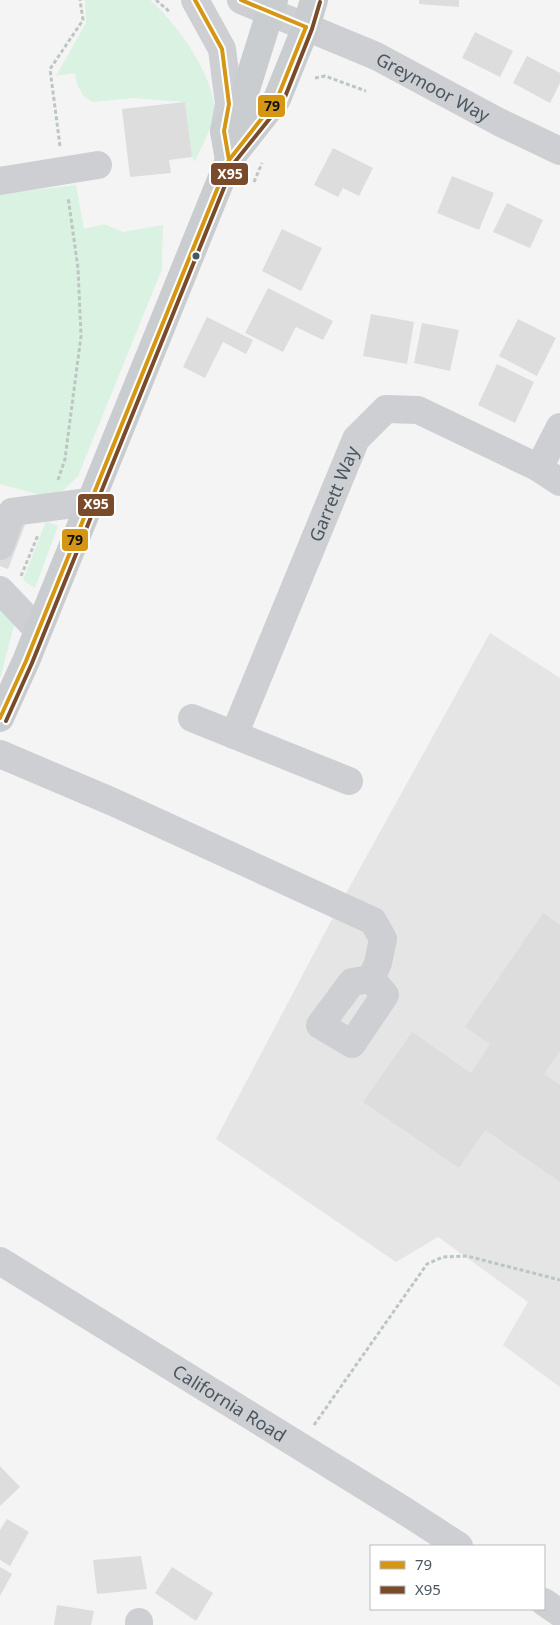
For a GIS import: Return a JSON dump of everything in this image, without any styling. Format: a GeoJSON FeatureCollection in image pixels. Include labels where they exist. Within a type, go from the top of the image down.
{"type":"FeatureCollection","features":[{"type":"Feature","properties":{"kind":"main road"},"geometry":{"type":"LineString","coordinates":[[0,718],[38,630],[229,160],[277,99],[306,27],[314,0]]}},
{"type":"Feature","properties":{"kind":"main road"},"geometry":{"type":"LineString","coordinates":[[229,160],[224,131],[241,105],[272,6]]}},
{"type":"Feature","properties":{"kind":"street"},"geometry":{"type":"LineString","coordinates":[[195,0],[222,49],[229,104],[224,131]]}},
{"type":"Feature","properties":{"kind":"street","name":"Greymoor Way"},"geometry":{"type":"LineString","coordinates":[[241,0],[272,6],[306,27],[376,56],[499,122],[560,151]]}},
{"type":"Feature","properties":{"kind":"street"},"geometry":{"type":"LineString","coordinates":[[0,181],[98,165]]}},
{"type":"Feature","properties":{"kind":"street","name":"Garrett Way"},"geometry":{"type":"LineString","coordinates":[[234,735],[356,439],[386,409],[418,410],[550,475]]}},
{"type":"Feature","properties":{"kind":"street"},"geometry":{"type":"LineString","coordinates":[[550,475],[560,427]]}},
{"type":"Feature","properties":{"kind":"street"},"geometry":{"type":"LineString","coordinates":[[0,546],[12,512],[89,502]]}},
{"type":"Feature","properties":{"kind":"street"},"geometry":{"type":"LineString","coordinates":[[6,596],[38,630]]}},
{"type":"Feature","properties":{"kind":"street"},"geometry":{"type":"LineString","coordinates":[[192,718],[349,781]]}},
{"type":"Feature","properties":{"kind":"street"},"geometry":{"type":"LineString","coordinates":[[0,754],[113,802],[373,921],[383,939],[378,963],[371,979]]}},
{"type":"Feature","properties":{"kind":"street","name":"California Road"},"geometry":{"type":"LineString","coordinates":[[0,1261],[457,1545]]}},
{"type":"Feature","properties":{"kind":"street"},"geometry":{"type":"LineString","coordinates":[[545,1603],[560,1613]]}},
{"type":"Feature","properties":{"kind":"path"},"geometry":{"type":"LineString","coordinates":[[6,596],[49,507],[65,459],[81,336],[78,268],[50,69],[83,20],[80,0]]}},
{"type":"Feature","properties":{"kind":"path"},"geometry":{"type":"LineString","coordinates":[[299,1445],[427,1264],[443,1256],[468,1256],[560,1280]]}},
{"type":"Feature","properties":{"kind":"shaded area"},"geometry":{"type":"Polygon","coordinates":[[[490,633],[560,678],[560,1387],[503,1345],[528,1302],[438,1237],[396,1262],[216,1139],[339,906],[490,633]]]}},
{"type":"Feature","properties":{"kind":"green space"},"geometry":{"type":"Polygon","coordinates":[[[85,0],[150,0],[170,21],[190,47],[206,76],[214,104],[211,126],[195,162],[192,157],[185,102],[133,98],[93,102],[84,97],[77,84],[75,73],[56,76],[86,23],[85,0]]]}},
{"type":"Feature","properties":{"kind":"green space"},"geometry":{"type":"Polygon","coordinates":[[[76,185],[84,229],[104,224],[123,232],[163,225],[162,269],[78,476],[55,499],[0,484],[0,194],[76,185]]]}},
{"type":"Feature","properties":{"kind":"green space"},"geometry":{"type":"Polygon","coordinates":[[[46,521],[58,526],[35,588],[23,580],[46,521]]]}},
{"type":"Feature","properties":{"kind":"green space"},"geometry":{"type":"Polygon","coordinates":[[[0,605],[17,614],[0,679],[0,605]]]}},
{"type":"Feature","properties":{"kind":"building"},"geometry":{"type":"Polygon","coordinates":[[[419,0],[459,0],[459,7],[419,4],[419,0]]]}},
{"type":"Feature","properties":{"kind":"building"},"geometry":{"type":"Polygon","coordinates":[[[475,32],[513,51],[500,77],[462,58],[475,32]]]}},
{"type":"Feature","properties":{"kind":"building"},"geometry":{"type":"Polygon","coordinates":[[[527,56],[560,73],[560,83],[550,103],[513,83],[527,56]]]}},
{"type":"Feature","properties":{"kind":"building"},"geometry":{"type":"Polygon","coordinates":[[[185,102],[192,157],[169,160],[171,173],[130,177],[122,109],[185,102]]]}},
{"type":"Feature","properties":{"kind":"building"},"geometry":{"type":"Polygon","coordinates":[[[333,148],[373,168],[359,196],[343,188],[338,197],[314,185],[333,148]]]}},
{"type":"Feature","properties":{"kind":"building"},"geometry":{"type":"Polygon","coordinates":[[[452,176],[494,193],[479,230],[437,213],[452,176]]]}},
{"type":"Feature","properties":{"kind":"building"},"geometry":{"type":"Polygon","coordinates":[[[507,203],[543,220],[530,248],[493,232],[507,203]]]}},
{"type":"Feature","properties":{"kind":"building"},"geometry":{"type":"Polygon","coordinates":[[[282,229],[322,248],[301,291],[262,271],[282,229]]]}},
{"type":"Feature","properties":{"kind":"building"},"geometry":{"type":"Polygon","coordinates":[[[268,288],[333,321],[323,340],[296,327],[283,352],[245,333],[268,288]]]}},
{"type":"Feature","properties":{"kind":"building"},"geometry":{"type":"Polygon","coordinates":[[[371,314],[414,322],[407,364],[363,356],[371,314]]]}},
{"type":"Feature","properties":{"kind":"building"},"geometry":{"type":"Polygon","coordinates":[[[207,317],[253,340],[246,354],[223,342],[205,378],[183,367],[207,317]]]}},
{"type":"Feature","properties":{"kind":"building"},"geometry":{"type":"Polygon","coordinates":[[[518,319],[556,338],[537,376],[499,356],[518,319]]]}},
{"type":"Feature","properties":{"kind":"building"},"geometry":{"type":"Polygon","coordinates":[[[422,323],[459,330],[450,371],[414,363],[422,323]]]}},
{"type":"Feature","properties":{"kind":"building"},"geometry":{"type":"Polygon","coordinates":[[[497,364],[534,382],[515,423],[478,405],[497,364]]]}},
{"type":"Feature","properties":{"kind":"building"},"geometry":{"type":"Polygon","coordinates":[[[0,515],[25,525],[8,569],[0,566],[0,515]]]}},
{"type":"Feature","properties":{"kind":"building"},"geometry":{"type":"Polygon","coordinates":[[[543,913],[560,925],[560,1051],[544,1074],[560,1085],[560,1182],[485,1130],[459,1168],[363,1102],[412,1032],[471,1073],[490,1044],[465,1027],[543,913]]]}},
{"type":"Feature","properties":{"kind":"building"},"geometry":{"type":"Polygon","coordinates":[[[0,1466],[20,1487],[0,1506],[0,1466]]]}},
{"type":"Feature","properties":{"kind":"building"},"geometry":{"type":"Polygon","coordinates":[[[7,1519],[29,1532],[10,1566],[0,1560],[0,1530],[7,1519]]]}},
{"type":"Feature","properties":{"kind":"building"},"geometry":{"type":"Polygon","coordinates":[[[141,1556],[147,1589],[97,1594],[93,1560],[141,1556]]]}},
{"type":"Feature","properties":{"kind":"building"},"geometry":{"type":"Polygon","coordinates":[[[0,1567],[12,1574],[0,1596],[0,1567]]]}},
{"type":"Feature","properties":{"kind":"building"},"geometry":{"type":"Polygon","coordinates":[[[172,1567],[213,1593],[196,1621],[155,1593],[172,1567]]]}},
{"type":"Feature","properties":{"kind":"building"},"geometry":{"type":"Polygon","coordinates":[[[57,1605],[94,1611],[91,1625],[54,1625],[57,1605]]]}},
{"type":"Feature","properties":{"kind":"transit line","name":"79"},"geometry":{"type":"LineString","coordinates":[[0,718],[26,661],[229,160],[224,131],[229,104],[222,49],[195,0]]}},
{"type":"Feature","properties":{"kind":"transit line","name":"79"},"geometry":{"type":"LineString","coordinates":[[241,0],[306,27]]}},
{"type":"Feature","properties":{"kind":"transit line","name":"X95"},"geometry":{"type":"LineString","coordinates":[[6,721],[32,663],[234,163],[283,102],[312,29],[320,2]]}},
{"type":"Feature","properties":{"kind":"transit line","name":"79"},"geometry":{"type":"LineString","coordinates":[[223,176],[229,160],[277,99],[306,27]]}}]}
